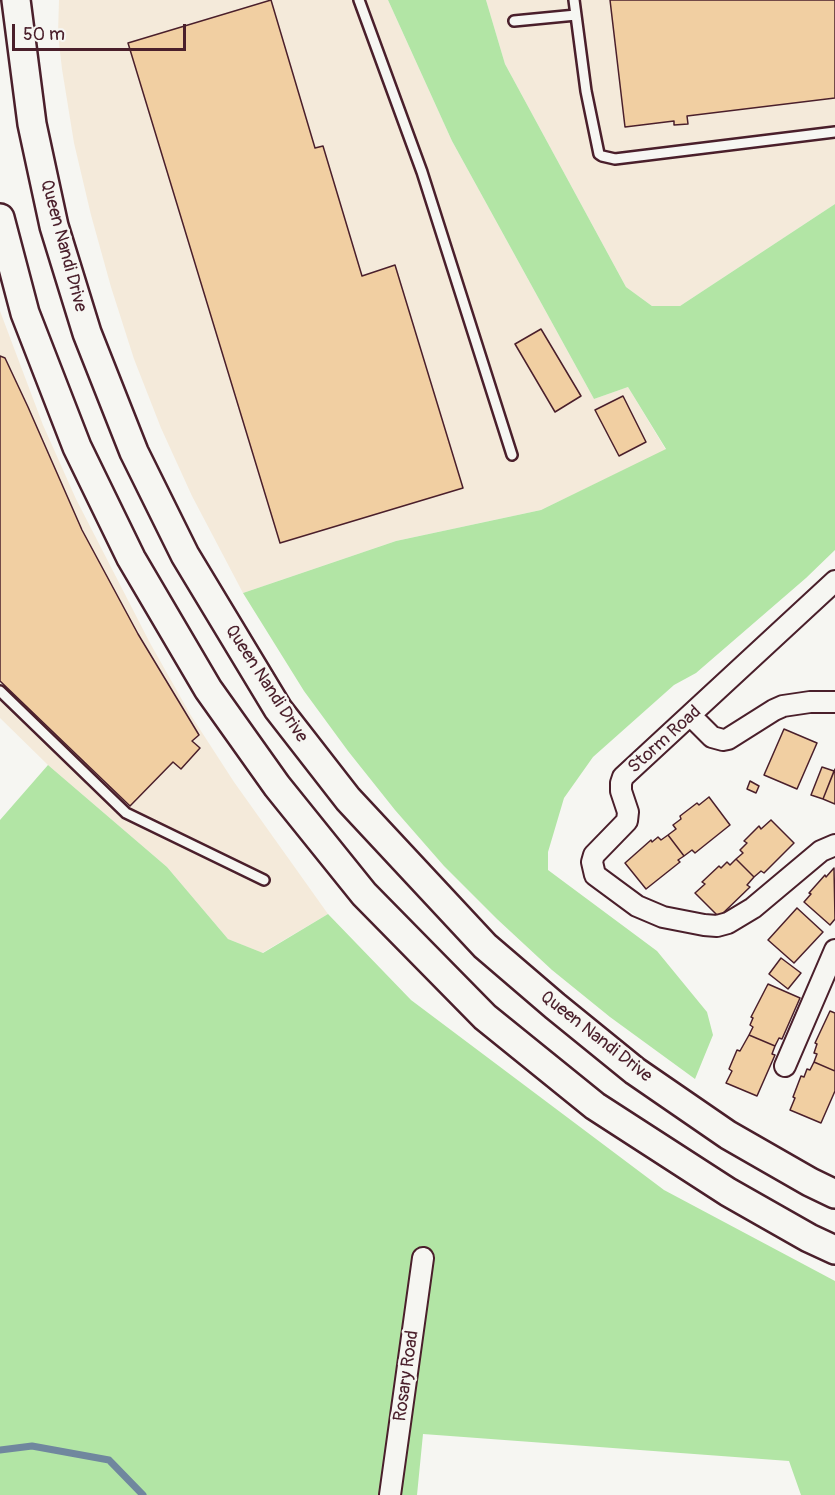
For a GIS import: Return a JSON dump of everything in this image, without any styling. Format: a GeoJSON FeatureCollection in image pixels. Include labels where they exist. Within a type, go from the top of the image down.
{"type":"FeatureCollection","features":[{"type":"Feature","properties":{"kind":"main road","name":"Queen Nandi Drive"},"geometry":{"type":"LineString","coordinates":[[16,0],[34,135],[54,226],[87,333],[134,452],[185,555],[278,709],[348,799],[485,946],[635,1071],[728,1135],[835,1194]]}},
{"type":"Feature","properties":{"kind":"main road"},"geometry":{"type":"LineString","coordinates":[[0,218],[26,313],[77,447],[131,558],[208,689],[277,786],[364,894],[485,1017],[595,1106],[728,1192],[835,1250]]}},
{"type":"Feature","properties":{"kind":"street","name":"Storm Road"},"geometry":{"type":"LineString","coordinates":[[835,581],[623,777],[621,791],[628,812],[627,821],[594,855],[592,862],[595,875],[637,906],[663,918],[717,926],[728,923],[753,908],[821,851],[835,846]]}},
{"type":"Feature","properties":{"kind":"street"},"geometry":{"type":"LineString","coordinates":[[691,716],[712,737],[723,740],[783,706],[810,702],[835,702]]}},
{"type":"Feature","properties":{"kind":"street"},"geometry":{"type":"LineString","coordinates":[[785,1066],[835,950]]}},
{"type":"Feature","properties":{"kind":"street","name":"Rosary Road"},"geometry":{"type":"LineString","coordinates":[[390,1495],[423,1258]]}},
{"type":"Feature","properties":{"kind":"lane"},"geometry":{"type":"LineString","coordinates":[[359,0],[412,145],[512,455]]}},
{"type":"Feature","properties":{"kind":"lane"},"geometry":{"type":"LineString","coordinates":[[574,0],[586,91],[599,154],[602,156],[615,159],[835,132]]}},
{"type":"Feature","properties":{"kind":"lane"},"geometry":{"type":"LineString","coordinates":[[514,21],[576,15]]}},
{"type":"Feature","properties":{"kind":"lane"},"geometry":{"type":"LineString","coordinates":[[0,691],[126,813],[264,880]]}},
{"type":"Feature","properties":{"kind":"shaded area"},"geometry":{"type":"Polygon","coordinates":[[[59,0],[388,0],[452,141],[594,399],[628,387],[666,450],[541,510],[396,541],[243,593],[192,496],[161,428],[134,359],[111,287],[74,143],[58,34],[59,0]]]}},
{"type":"Feature","properties":{"kind":"shaded area"},"geometry":{"type":"Polygon","coordinates":[[[486,0],[835,0],[835,204],[680,306],[652,306],[626,287],[505,64],[486,0]]]}},
{"type":"Feature","properties":{"kind":"shaded area"},"geometry":{"type":"Polygon","coordinates":[[[0,311],[43,425],[76,499],[150,643],[190,714],[234,782],[328,914],[262,953],[228,939],[167,867],[48,765],[0,718],[0,311]]]}},
{"type":"Feature","properties":{"kind":"green space"},"geometry":{"type":"Polygon","coordinates":[[[388,0],[486,0],[505,64],[626,287],[652,306],[680,306],[835,204],[835,550],[696,673],[674,685],[593,757],[564,798],[548,852],[548,870],[657,951],[707,1012],[713,1035],[695,1079],[610,1017],[552,970],[444,866],[348,751],[304,691],[243,593],[396,541],[541,510],[666,449],[628,387],[594,399],[452,141],[388,0]]]}},
{"type":"Feature","properties":{"kind":"green space"},"geometry":{"type":"Polygon","coordinates":[[[48,765],[167,867],[228,939],[263,953],[328,914],[411,1000],[664,1190],[835,1281],[835,1495],[801,1495],[789,1461],[423,1434],[417,1495],[0,1495],[0,820],[48,765]]]}},
{"type":"Feature","properties":{"kind":"building"},"geometry":{"type":"Polygon","coordinates":[[[271,0],[315,148],[323,146],[362,276],[395,265],[463,488],[280,543],[128,43],[271,0]]]}},
{"type":"Feature","properties":{"kind":"building"},"geometry":{"type":"Polygon","coordinates":[[[610,0],[835,0],[835,98],[687,116],[688,124],[674,125],[674,121],[625,127],[610,0]]]}},
{"type":"Feature","properties":{"kind":"building"},"geometry":{"type":"Polygon","coordinates":[[[541,329],[581,396],[555,412],[515,344],[541,329]]]}},
{"type":"Feature","properties":{"kind":"building"},"geometry":{"type":"Polygon","coordinates":[[[0,356],[5,358],[82,530],[138,634],[199,735],[192,741],[200,748],[181,769],[173,762],[130,806],[0,681],[0,356]]]}},
{"type":"Feature","properties":{"kind":"building"},"geometry":{"type":"Polygon","coordinates":[[[623,396],[646,442],[619,456],[595,410],[623,396]]]}},
{"type":"Feature","properties":{"kind":"building"},"geometry":{"type":"Polygon","coordinates":[[[784,729],[817,743],[797,789],[764,775],[784,729]]]}},
{"type":"Feature","properties":{"kind":"building"},"geometry":{"type":"Polygon","coordinates":[[[822,767],[834,771],[823,799],[811,795],[822,767]]]}},
{"type":"Feature","properties":{"kind":"building"},"geometry":{"type":"Polygon","coordinates":[[[835,769],[835,804],[823,799],[835,769]]]}},
{"type":"Feature","properties":{"kind":"building"},"geometry":{"type":"Polygon","coordinates":[[[750,781],[759,786],[756,793],[747,789],[750,781]]]}},
{"type":"Feature","properties":{"kind":"building"},"geometry":{"type":"Polygon","coordinates":[[[709,797],[730,825],[695,853],[692,850],[684,856],[668,835],[676,829],[673,825],[681,819],[680,816],[709,797]]]}},
{"type":"Feature","properties":{"kind":"building"},"geometry":{"type":"Polygon","coordinates":[[[771,820],[794,843],[764,873],[761,871],[754,877],[736,859],[743,853],[740,850],[747,843],[744,841],[759,826],[761,829],[771,820]]]}},
{"type":"Feature","properties":{"kind":"building"},"geometry":{"type":"Polygon","coordinates":[[[668,835],[684,856],[678,860],[680,862],[646,889],[625,863],[651,840],[652,842],[658,837],[661,840],[668,835]]]}},
{"type":"Feature","properties":{"kind":"building"},"geometry":{"type":"Polygon","coordinates":[[[736,859],[754,877],[747,885],[750,887],[719,917],[695,893],[705,884],[702,882],[719,866],[721,868],[727,862],[730,865],[736,859]]]}},
{"type":"Feature","properties":{"kind":"building"},"geometry":{"type":"Polygon","coordinates":[[[834,868],[835,919],[830,925],[804,902],[811,894],[809,893],[834,868]]]}},
{"type":"Feature","properties":{"kind":"building"},"geometry":{"type":"Polygon","coordinates":[[[797,908],[823,932],[794,963],[768,940],[797,908]]]}},
{"type":"Feature","properties":{"kind":"building"},"geometry":{"type":"Polygon","coordinates":[[[781,958],[801,973],[788,989],[769,974],[781,958]]]}},
{"type":"Feature","properties":{"kind":"building"},"geometry":{"type":"Polygon","coordinates":[[[768,984],[800,998],[782,1039],[779,1038],[775,1046],[749,1035],[753,1027],[750,1025],[753,1018],[751,1017],[768,984]]]}},
{"type":"Feature","properties":{"kind":"building"},"geometry":{"type":"Polygon","coordinates":[[[830,1011],[835,1013],[835,1071],[814,1062],[817,1054],[814,1053],[817,1044],[815,1043],[830,1011]]]}},
{"type":"Feature","properties":{"kind":"building"},"geometry":{"type":"Polygon","coordinates":[[[749,1035],[775,1046],[772,1054],[775,1055],[757,1096],[726,1083],[732,1071],[729,1069],[737,1050],[740,1051],[749,1035]]]}},
{"type":"Feature","properties":{"kind":"building"},"geometry":{"type":"Polygon","coordinates":[[[814,1062],[835,1071],[835,1091],[821,1123],[790,1110],[801,1076],[804,1077],[807,1069],[810,1070],[814,1062]]]}},
{"type":"Feature","properties":{"kind":"waterway"},"geometry":{"type":"LineString","coordinates":[[0,1450],[32,1446],[109,1460],[143,1495]]}}]}
